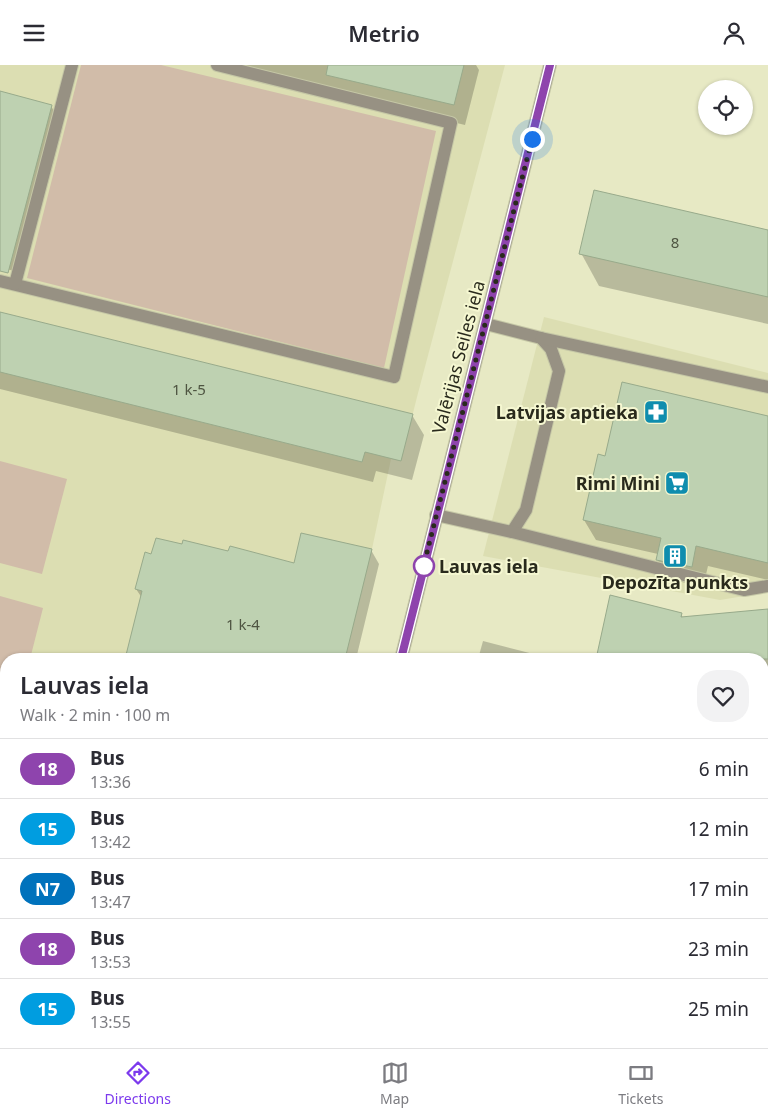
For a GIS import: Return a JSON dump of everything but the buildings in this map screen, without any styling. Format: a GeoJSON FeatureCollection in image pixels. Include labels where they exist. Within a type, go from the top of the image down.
{"type":"FeatureCollection","features":[{"type":"Feature","properties":{"kind":"street"},"geometry":{"type":"LineString","coordinates":[[15,284],[72,65]]}},
{"type":"Feature","properties":{"kind":"street"},"geometry":{"type":"LineString","coordinates":[[0,281],[394,377],[451,123],[217,65]]}},
{"type":"Feature","properties":{"kind":"street","name":"Valērijas Seiles iela"},"geometry":{"type":"LineString","coordinates":[[402,653],[550,65]]}},
{"type":"Feature","properties":{"kind":"street"},"geometry":{"type":"LineString","coordinates":[[486,324],[541,338],[768,387]]}},
{"type":"Feature","properties":{"kind":"street"},"geometry":{"type":"LineString","coordinates":[[512,532],[526,510],[559,371],[551,349],[541,338]]}},
{"type":"Feature","properties":{"kind":"street"},"geometry":{"type":"LineString","coordinates":[[436,515],[744,590],[768,586]]}},
{"type":"Feature","properties":{"kind":"shaded area"},"geometry":{"type":"Polygon","coordinates":[[[0,65],[505,65],[401,461],[391,459],[372,549],[346,653],[0,653],[0,65]]]}},
{"type":"Feature","properties":{"kind":"shaded area"},"geometry":{"type":"Polygon","coordinates":[[[81,65],[161,65],[436,131],[384,368],[27,278],[81,65]]]}},
{"type":"Feature","properties":{"kind":"shaded area"},"geometry":{"type":"Polygon","coordinates":[[[544,317],[768,373],[768,592],[720,600],[483,556],[544,317]]]}},
{"type":"Feature","properties":{"kind":"shaded area"},"geometry":{"type":"Polygon","coordinates":[[[0,461],[67,479],[42,574],[0,563],[0,461]]]}},
{"type":"Feature","properties":{"kind":"shaded area"},"geometry":{"type":"Polygon","coordinates":[[[0,596],[43,608],[32,653],[0,653],[0,596]]]}},
{"type":"Feature","properties":{"kind":"bus line","name":"18"},"geometry":{"type":"LineString","coordinates":[[402,653],[550,65]]}},
{"type":"Feature","properties":{"kind":"place","name":"Latvijas aptieka"},"geometry":{"type":"Point","coordinates":[656,412]}},
{"type":"Feature","properties":{"kind":"place","name":"Rimi Mini"},"geometry":{"type":"Point","coordinates":[677,483]}},
{"type":"Feature","properties":{"kind":"place","name":"Depozīta punkts"},"geometry":{"type":"Point","coordinates":[675,556]}},
{"type":"Feature","properties":{"kind":"place","name":"Lauvas iela"},"geometry":{"type":"Point","coordinates":[424,566]}},
{"type":"Feature","properties":{"kind":"route"},"geometry":{"type":"LineString","coordinates":[[424,566],[422,572],[532,139]]}}]}
